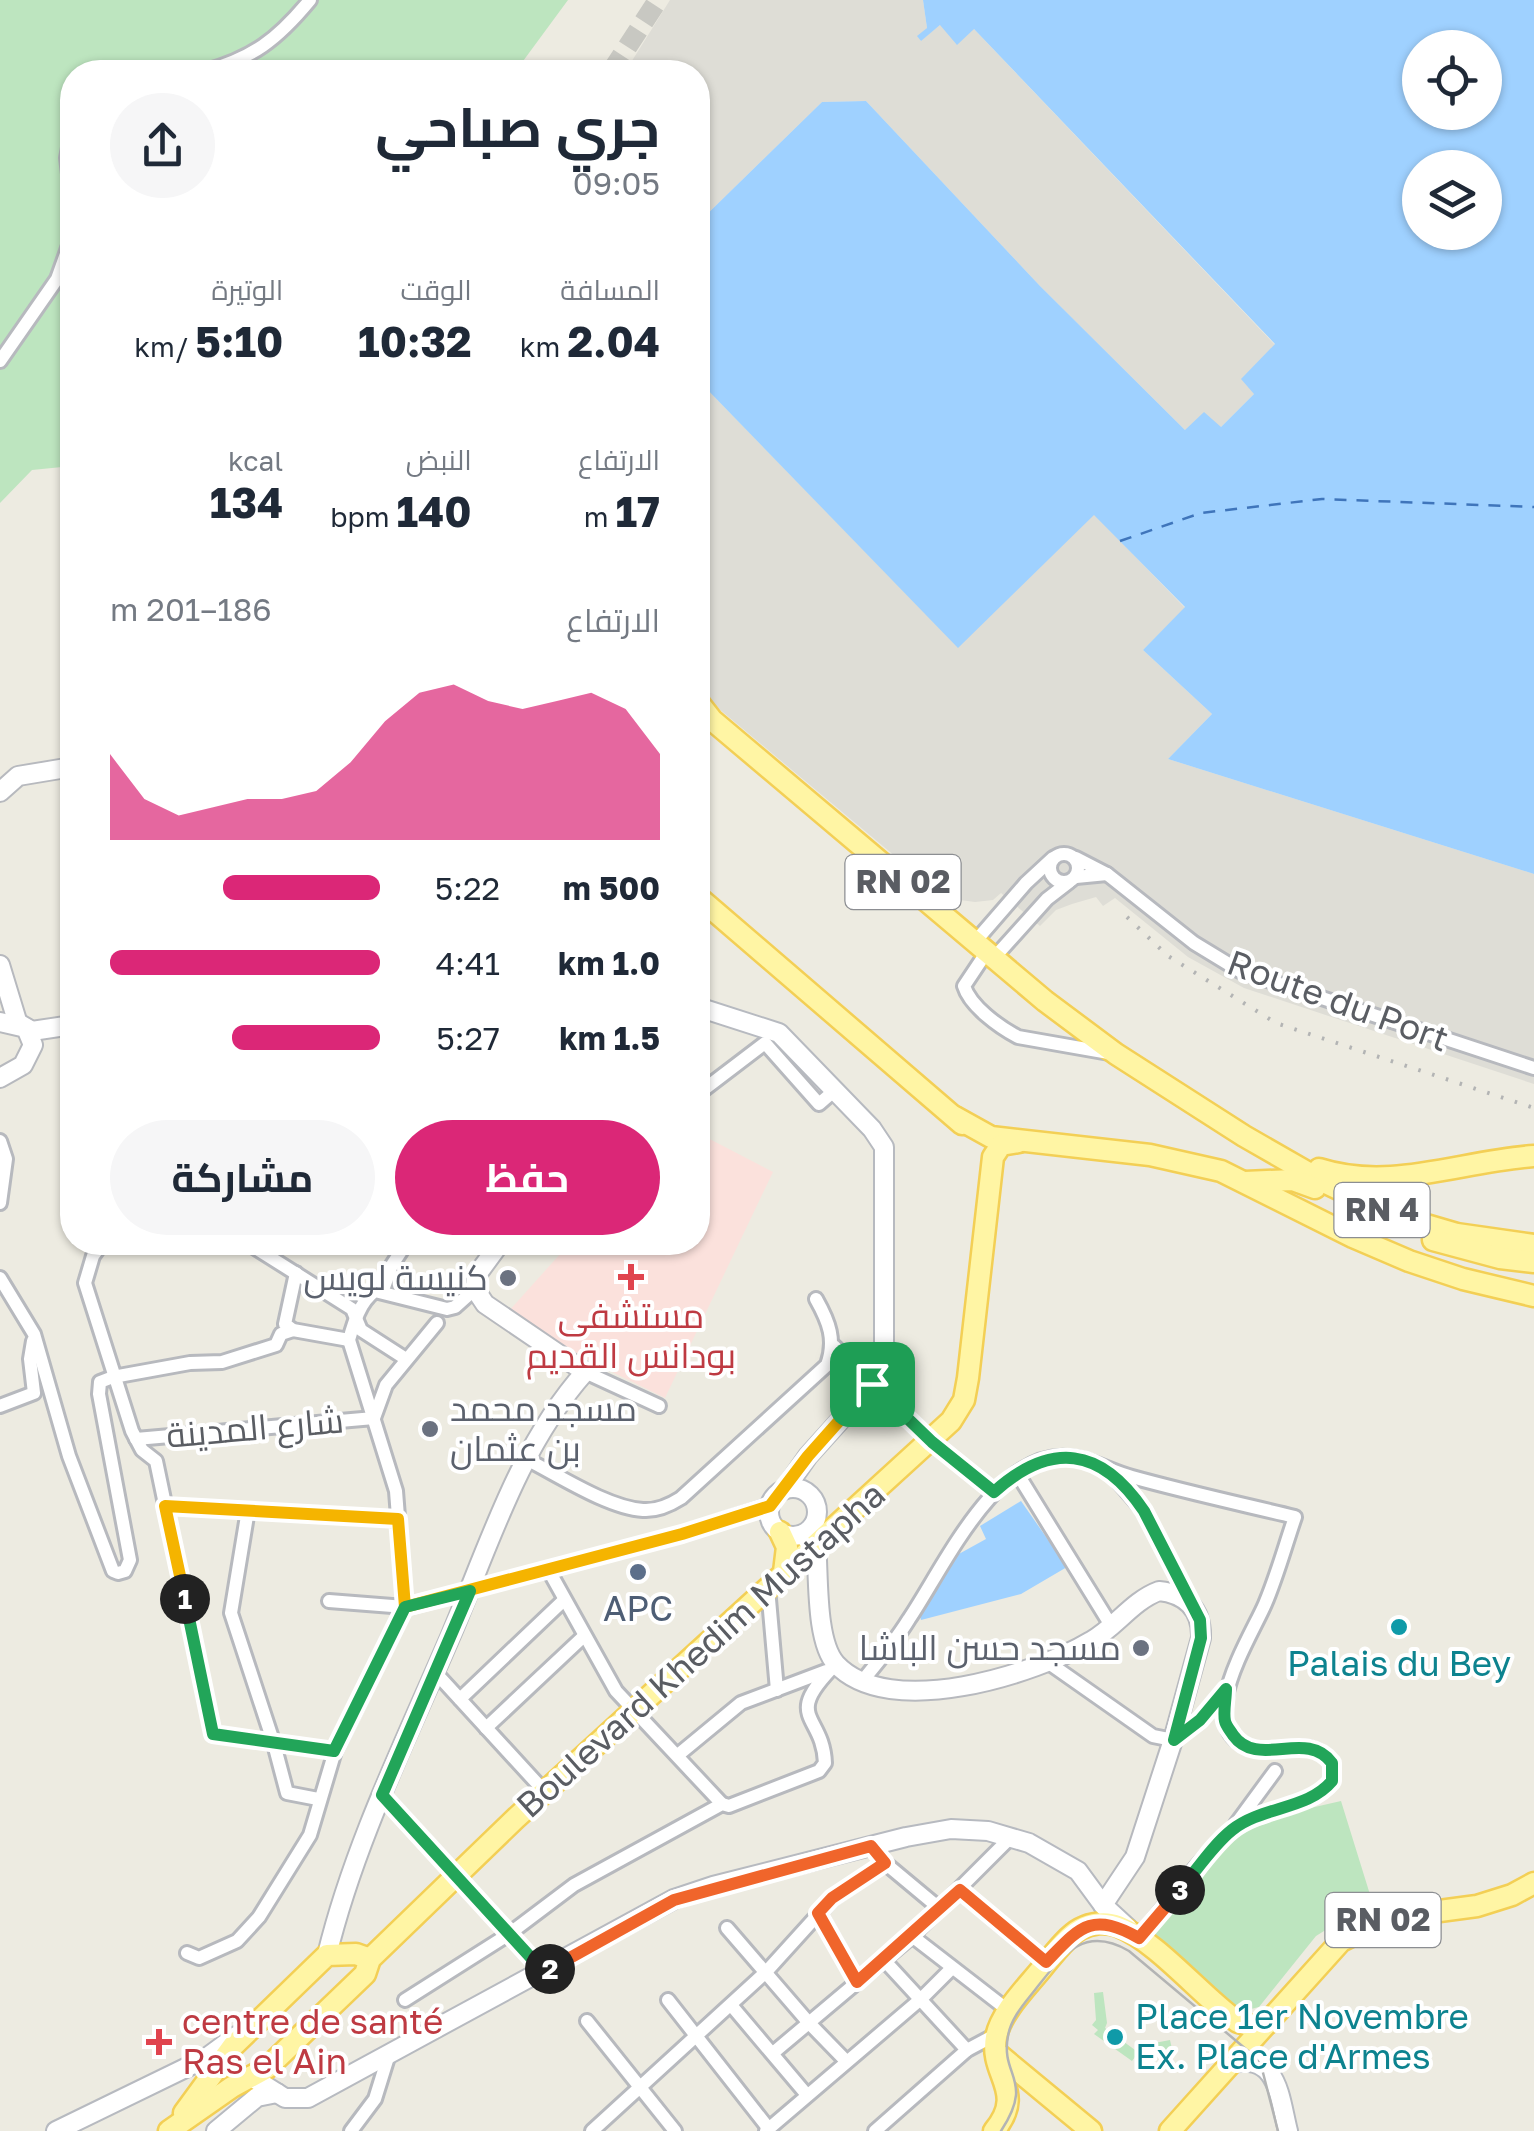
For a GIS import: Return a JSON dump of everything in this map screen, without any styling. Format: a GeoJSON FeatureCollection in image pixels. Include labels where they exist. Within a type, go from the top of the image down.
{"type":"FeatureCollection","features":[{"type":"Feature","properties":{"kind":"main road","name":"RN 02"},"geometry":{"type":"LineString","coordinates":[[710,721],[984,952],[1116,1054],[1244,1136],[1297,1163],[1337,1175],[1372,1178],[1403,1177],[1534,1156]]}},
{"type":"Feature","properties":{"kind":"main road"},"geometry":{"type":"LineString","coordinates":[[0,792],[18,776],[60,770]]}},
{"type":"Feature","properties":{"kind":"main road"},"geometry":{"type":"LineString","coordinates":[[710,907],[954,1117],[983,1148],[990,1172]]}},
{"type":"Feature","properties":{"kind":"main road"},"geometry":{"type":"LineString","coordinates":[[0,966],[13,1023],[30,1032],[31,1051]]}},
{"type":"Feature","properties":{"kind":"main road"},"geometry":{"type":"LineString","coordinates":[[710,1011],[779,1033],[872,1129],[884,1147],[884,1358],[872,1384],[770,1506],[770,1520],[787,1534],[814,1534]]}},
{"type":"Feature","properties":{"kind":"main road"},"geometry":{"type":"LineString","coordinates":[[13,1023],[38,1031],[60,1028]]}},
{"type":"Feature","properties":{"kind":"main road"},"geometry":{"type":"LineString","coordinates":[[0,1078],[18,1070],[31,1051],[60,1033]]}},
{"type":"Feature","properties":{"kind":"main road"},"geometry":{"type":"LineString","coordinates":[[954,1117],[979,1133],[1019,1142],[1177,1160],[1221,1171],[1409,1261],[1534,1296]]}},
{"type":"Feature","properties":{"kind":"main road","name":"RN 4"},"geometry":{"type":"LineString","coordinates":[[1244,1136],[1392,1215],[1456,1234],[1534,1245]]}},
{"type":"Feature","properties":{"kind":"main road"},"geometry":{"type":"LineString","coordinates":[[990,1172],[996,1148],[1019,1142]]}},
{"type":"Feature","properties":{"kind":"main road","name":"Boulevard Khedim Mustapha"},"geometry":{"type":"LineString","coordinates":[[169,2131],[268,2068],[365,1974],[370,1959],[776,1580],[814,1534],[932,1442],[951,1422],[964,1400],[990,1172]]}},
{"type":"Feature","properties":{"kind":"main road","name":"RN 4"},"geometry":{"type":"LineString","coordinates":[[1243,1182],[1305,1183],[1414,1234],[1458,1248],[1534,1262]]}},
{"type":"Feature","properties":{"kind":"main road"},"geometry":{"type":"LineString","coordinates":[[169,2131],[226,2054],[327,1955],[345,1888],[382,1795],[526,1459],[551,1413],[585,1372],[485,1304],[474,1289],[476,1276],[488,1255]]}},
{"type":"Feature","properties":{"kind":"main road"},"geometry":{"type":"LineString","coordinates":[[1496,1287],[1534,1279]]}},
{"type":"Feature","properties":{"kind":"main road"},"geometry":{"type":"LineString","coordinates":[[808,1456],[807,1492],[816,1504],[814,1534],[823,1632],[836,1664],[863,1680],[920,1691],[950,1690],[999,1679],[1049,1663],[1112,1627],[1138,1602],[1159,1591],[1190,1602],[1200,1620],[1201,1638],[1174,1740],[1135,1857],[1103,1905],[1046,1962],[1009,2011],[996,2043],[1009,2099],[1005,2116],[994,2131]]}},
{"type":"Feature","properties":{"kind":"main road"},"geometry":{"type":"LineString","coordinates":[[785,1489],[807,1492]]}},
{"type":"Feature","properties":{"kind":"main road"},"geometry":{"type":"LineString","coordinates":[[776,1580],[787,1548],[787,1534]]}},
{"type":"Feature","properties":{"kind":"main road"},"geometry":{"type":"LineString","coordinates":[[250,2076],[277,2093],[296,2100],[308,2098],[674,1900],[871,1846],[951,1830],[988,1831],[1011,1837],[1078,1871],[1103,1905],[1227,2014],[1248,2026],[1268,2024]]}},
{"type":"Feature","properties":{"kind":"main road","name":"RN 02"},"geometry":{"type":"LineString","coordinates":[[1268,2024],[1330,1950],[1355,1932],[1407,1913],[1496,1901],[1534,1883]]}},
{"type":"Feature","properties":{"kind":"main road"},"geometry":{"type":"LineString","coordinates":[[1077,1930],[1092,1924],[1108,1924],[1139,1938]]}},
{"type":"Feature","properties":{"kind":"main road"},"geometry":{"type":"LineString","coordinates":[[327,1955],[356,1954],[370,1959]]}},
{"type":"Feature","properties":{"kind":"main road"},"geometry":{"type":"LineString","coordinates":[[56,2131],[206,2058],[258,2022]]}},
{"type":"Feature","properties":{"kind":"main road"},"geometry":{"type":"LineString","coordinates":[[1170,2131],[1268,2024]]}},
{"type":"Feature","properties":{"kind":"main road"},"geometry":{"type":"LineString","coordinates":[[996,2043],[1091,2131]]}},
{"type":"Feature","properties":{"kind":"main road"},"geometry":{"type":"LineString","coordinates":[[1228,2064],[1248,2061],[1261,2066],[1275,2080],[1288,2131]]}},
{"type":"Feature","properties":{"kind":"main road"},"geometry":{"type":"LineString","coordinates":[[216,2131],[257,2097],[277,2093]]}},
{"type":"Feature","properties":{"kind":"main road"},"geometry":{"type":"LineString","coordinates":[[205,2131],[210,2102]]}},
{"type":"Feature","properties":{"kind":"street"},"geometry":{"type":"LineString","coordinates":[[241,60],[274,41],[310,0]]}},
{"type":"Feature","properties":{"kind":"street"},"geometry":{"type":"LineString","coordinates":[[0,361],[60,271]]}},
{"type":"Feature","properties":{"kind":"street"},"geometry":{"type":"LineString","coordinates":[[984,952],[1072,879],[1078,863],[1074,857],[1060,854],[1026,884],[984,952],[964,986],[967,996],[1018,1037],[1116,1054]]}},
{"type":"Feature","properties":{"kind":"street","name":"Route du Port"},"geometry":{"type":"LineString","coordinates":[[1074,857],[1107,874],[1194,943],[1240,971],[1534,1068]]}},
{"type":"Feature","properties":{"kind":"street"},"geometry":{"type":"LineString","coordinates":[[1054,858],[1050,872],[1062,882],[1107,874]]}},
{"type":"Feature","properties":{"kind":"street"},"geometry":{"type":"LineString","coordinates":[[710,1085],[765,1043],[819,1104],[835,1090]]}},
{"type":"Feature","properties":{"kind":"street"},"geometry":{"type":"LineString","coordinates":[[0,1140],[6,1159],[0,1202]]}},
{"type":"Feature","properties":{"kind":"street"},"geometry":{"type":"LineString","coordinates":[[94,1255],[86,1283],[136,1439],[156,1461],[213,1734],[334,1751]]}},
{"type":"Feature","properties":{"kind":"street"},"geometry":{"type":"LineString","coordinates":[[267,1255],[352,1309],[361,1330],[406,1360]]}},
{"type":"Feature","properties":{"kind":"street"},"geometry":{"type":"LineString","coordinates":[[187,1953],[198,1958],[236,1941],[259,1917],[310,1835],[334,1751],[405,1607],[396,1491],[348,1340],[356,1316],[399,1255]]}},
{"type":"Feature","properties":{"kind":"street"},"geometry":{"type":"LineString","coordinates":[[296,1273],[286,1324],[294,1330],[348,1340]]}},
{"type":"Feature","properties":{"kind":"street"},"geometry":{"type":"LineString","coordinates":[[0,1278],[34,1334],[68,1456],[113,1571],[118,1573],[124,1571],[130,1560],[100,1382],[190,1363],[222,1362],[276,1344],[281,1334],[294,1330]]}},
{"type":"Feature","properties":{"kind":"street"},"geometry":{"type":"LineString","coordinates":[[377,1291],[448,1310],[474,1289]]}},
{"type":"Feature","properties":{"kind":"street"},"geometry":{"type":"LineString","coordinates":[[816,1299],[827,1319],[834,1346],[932,1442],[994,1492]]}},
{"type":"Feature","properties":{"kind":"street"},"geometry":{"type":"LineString","coordinates":[[374,1418],[386,1384],[437,1323]]}},
{"type":"Feature","properties":{"kind":"street"},"geometry":{"type":"LineString","coordinates":[[0,1406],[34,1393],[30,1359],[34,1334]]}},
{"type":"Feature","properties":{"kind":"street"},"geometry":{"type":"LineString","coordinates":[[526,1459],[622,1505],[645,1510],[667,1506],[782,1409],[827,1365],[834,1346]]}},
{"type":"Feature","properties":{"kind":"street"},"geometry":{"type":"LineString","coordinates":[[585,1372],[659,1406]]}},
{"type":"Feature","properties":{"kind":"street","name":"شارع المدينة"},"geometry":{"type":"LineString","coordinates":[[136,1439],[374,1418]]}},
{"type":"Feature","properties":{"kind":"street"},"geometry":{"type":"LineString","coordinates":[[863,1680],[907,1623],[994,1492],[1040,1460],[1080,1459],[1108,1470],[1295,1517],[1266,1602],[1226,1689],[1200,1720],[1174,1740],[1153,1736],[1049,1663]]}},
{"type":"Feature","properties":{"kind":"street"},"geometry":{"type":"LineString","coordinates":[[1108,1470],[1144,1511],[1190,1602]]}},
{"type":"Feature","properties":{"kind":"street"},"geometry":{"type":"LineString","coordinates":[[1017,1474],[1112,1627]]}},
{"type":"Feature","properties":{"kind":"street"},"geometry":{"type":"LineString","coordinates":[[165,1506],[398,1519]]}},
{"type":"Feature","properties":{"kind":"street"},"geometry":{"type":"LineString","coordinates":[[329,1601],[405,1607],[682,1534],[770,1506]]}},
{"type":"Feature","properties":{"kind":"street"},"geometry":{"type":"LineString","coordinates":[[248,1510],[231,1613],[287,1793],[318,1798]]}},
{"type":"Feature","properties":{"kind":"street"},"geometry":{"type":"LineString","coordinates":[[548,1570],[616,1691],[722,1804],[729,1806],[819,1770],[825,1764],[825,1755],[806,1714],[817,1684],[836,1664]]}},
{"type":"Feature","properties":{"kind":"street"},"geometry":{"type":"LineString","coordinates":[[776,1580],[778,1690]]}},
{"type":"Feature","properties":{"kind":"street"},"geometry":{"type":"LineString","coordinates":[[460,1699],[564,1600]]}},
{"type":"Feature","properties":{"kind":"street"},"geometry":{"type":"LineString","coordinates":[[486,1728],[584,1636]]}},
{"type":"Feature","properties":{"kind":"street"},"geometry":{"type":"LineString","coordinates":[[678,1755],[742,1703],[817,1676],[836,1664]]}},
{"type":"Feature","properties":{"kind":"street"},"geometry":{"type":"LineString","coordinates":[[435,1672],[545,1792]]}},
{"type":"Feature","properties":{"kind":"street"},"geometry":{"type":"LineString","coordinates":[[1226,1689],[1225,1724],[1239,1743],[1262,1750],[1305,1746],[1320,1749],[1334,1772],[1332,1781],[1317,1796],[1252,1818],[1231,1830]]}},
{"type":"Feature","properties":{"kind":"street"},"geometry":{"type":"LineString","coordinates":[[1139,1938],[1231,1830],[1275,1771]]}},
{"type":"Feature","properties":{"kind":"street"},"geometry":{"type":"LineString","coordinates":[[382,1795],[544,1972]]}},
{"type":"Feature","properties":{"kind":"street"},"geometry":{"type":"LineString","coordinates":[[405,2000],[510,1934],[574,1885],[722,1804]]}},
{"type":"Feature","properties":{"kind":"street"},"geometry":{"type":"LineString","coordinates":[[773,2054],[912,1936],[1011,1837]]}},
{"type":"Feature","properties":{"kind":"street"},"geometry":{"type":"LineString","coordinates":[[871,1846],[885,1863],[939,1908]]}},
{"type":"Feature","properties":{"kind":"street"},"geometry":{"type":"LineString","coordinates":[[592,2131],[766,1972],[832,1898],[885,1863]]}},
{"type":"Feature","properties":{"kind":"street"},"geometry":{"type":"LineString","coordinates":[[960,1890],[1046,1962]]}},
{"type":"Feature","properties":{"kind":"street"},"geometry":{"type":"LineString","coordinates":[[818,1913],[857,1982]]}},
{"type":"Feature","properties":{"kind":"street"},"geometry":{"type":"LineString","coordinates":[[727,1928],[846,2060]]}},
{"type":"Feature","properties":{"kind":"street"},"geometry":{"type":"LineString","coordinates":[[912,1936],[1009,2011]]}},
{"type":"Feature","properties":{"kind":"street"},"geometry":{"type":"LineString","coordinates":[[884,1960],[967,2050]]}},
{"type":"Feature","properties":{"kind":"street"},"geometry":{"type":"LineString","coordinates":[[668,2000],[768,2130],[952,1968]]}},
{"type":"Feature","properties":{"kind":"street"},"geometry":{"type":"LineString","coordinates":[[731,2005],[807,2096]]}},
{"type":"Feature","properties":{"kind":"street"},"geometry":{"type":"LineString","coordinates":[[587,2022],[675,2131]]}},
{"type":"Feature","properties":{"kind":"street"},"geometry":{"type":"LineString","coordinates":[[875,2131],[967,2050],[996,2043]]}},
{"type":"Feature","properties":{"kind":"street"},"geometry":{"type":"LineString","coordinates":[[351,2131],[375,2099],[389,2054]]}},
{"type":"Feature","properties":{"kind":"shaded area"},"geometry":{"type":"Polygon","coordinates":[[[670,0],[923,0],[927,28],[920,41],[940,25],[973,28],[1275,345],[1255,393],[1220,428],[1186,431],[1040,286],[866,101],[822,102],[710,211],[710,60],[632,60],[670,0]]]}},
{"type":"Feature","properties":{"kind":"shaded area"},"geometry":{"type":"Polygon","coordinates":[[[710,392],[958,647],[1094,514],[1185,608],[1143,650],[1212,714],[1168,759],[1534,874],[1534,1084],[1244,988],[1188,957],[1115,898],[1103,906],[1096,897],[1072,904],[1056,910],[1040,926],[1001,893],[993,900],[975,902],[945,898],[710,701],[710,392]]]}},
{"type":"Feature","properties":{"kind":"shaded area","name":"مستشفى بودانس القديم"},"geometry":{"type":"Polygon","coordinates":[[[710,1139],[773,1172],[665,1398],[541,1337],[508,1312],[559,1255],[710,1255],[710,1139]]]}},
{"type":"Feature","properties":{"kind":"green space"},"geometry":{"type":"Polygon","coordinates":[[[0,0],[568,0],[524,60],[60,60],[60,467],[32,470],[0,503],[0,0]]]}},
{"type":"Feature","properties":{"kind":"green space"},"geometry":{"type":"Polygon","coordinates":[[[1341,1801],[1372,1901],[1316,1936],[1259,2007],[1243,2011],[1147,1937],[1234,1835],[1341,1801]]]}},
{"type":"Feature","properties":{"kind":"green space"},"geometry":{"type":"Polygon","coordinates":[[[1103,1992],[1105,2028],[1135,2050],[1170,2040],[1172,2049],[1132,2061],[1094,2034],[1098,2030],[1092,2025],[1096,2020],[1094,1993],[1103,1992]]]}},
{"type":"Feature","properties":{"kind":"water"},"geometry":{"type":"Polygon","coordinates":[[[923,0],[1534,0],[1534,874],[1168,759],[1212,714],[1143,650],[1185,607],[1094,515],[958,648],[710,392],[710,211],[822,102],[866,101],[1040,286],[1185,430],[1204,412],[1221,427],[1254,394],[1241,379],[1275,344],[974,29],[957,45],[940,25],[921,41],[917,36],[927,28],[923,0]]]}},
{"type":"Feature","properties":{"kind":"water"},"geometry":{"type":"Polygon","coordinates":[[[1021,1501],[1067,1567],[1021,1594],[921,1620],[919,1612],[957,1555],[986,1539],[980,1526],[1021,1501]]]}},
{"type":"Feature","properties":{"kind":"ferry route"},"geometry":{"type":"LineString","coordinates":[[1120,541],[1201,513],[1322,499],[1534,507]]}},
{"type":"Feature","properties":{"kind":"tunnel"},"geometry":{"type":"LineString","coordinates":[[619,60],[658,0]]}},
{"type":"Feature","properties":{"kind":"tram line"},"geometry":{"type":"LineString","coordinates":[[1001,2131],[1015,2100],[1007,2050],[1015,2017],[1064,1956],[1086,1943],[1099,1941],[1129,1951],[1253,2055],[1261,2065],[1278,2131]]}},
{"type":"Feature","properties":{"kind":"railway"},"geometry":{"type":"LineString","coordinates":[[1127,917],[1168,956],[1276,1023],[1534,1108]]}},
{"type":"Feature","properties":{"kind":"place","name":"مستشفى بودانس القديم"},"geometry":{"type":"Point","coordinates":[631,1277]}},
{"type":"Feature","properties":{"kind":"place","name":"كنيسة لويس"},"geometry":{"type":"Point","coordinates":[508,1278]}},
{"type":"Feature","properties":{"kind":"place","name":"مسجد محمد بن عثمان"},"geometry":{"type":"Point","coordinates":[430,1429]}},
{"type":"Feature","properties":{"kind":"place","name":"APC"},"geometry":{"type":"Point","coordinates":[638,1572]}},
{"type":"Feature","properties":{"kind":"place","name":"Palais du Bey"},"geometry":{"type":"Point","coordinates":[1399,1627]}},
{"type":"Feature","properties":{"kind":"place","name":"مسجد حسن الباشا"},"geometry":{"type":"Point","coordinates":[1141,1648]}},
{"type":"Feature","properties":{"kind":"place","name":"Place 1er Novembre Ex. Place d'Armes"},"geometry":{"type":"Point","coordinates":[1115,2037]}},
{"type":"Feature","properties":{"kind":"place","name":"centre de santé Ras el Ain"},"geometry":{"type":"Point","coordinates":[159,2042]}},
{"type":"Feature","properties":{"kind":"route"},"geometry":{"type":"LineString","coordinates":[[872,1384],[770,1506],[682,1534],[405,1607],[398,1519],[165,1506],[213,1734],[334,1751],[405,1607],[470,1591],[382,1795],[544,1972],[674,1900],[871,1846],[885,1863],[832,1898],[818,1913],[857,1982],[960,1890],[1046,1962],[1077,1930],[1092,1924],[1118,1926],[1139,1938],[1231,1830],[1252,1818],[1317,1796],[1332,1781],[1332,1763],[1320,1749],[1305,1746],[1262,1750],[1239,1743],[1225,1724],[1226,1689],[1200,1720],[1174,1740],[1201,1638],[1200,1620],[1144,1511],[1108,1470],[1080,1459],[1054,1457],[1040,1460],[994,1492],[932,1442],[872,1384]]}}]}
